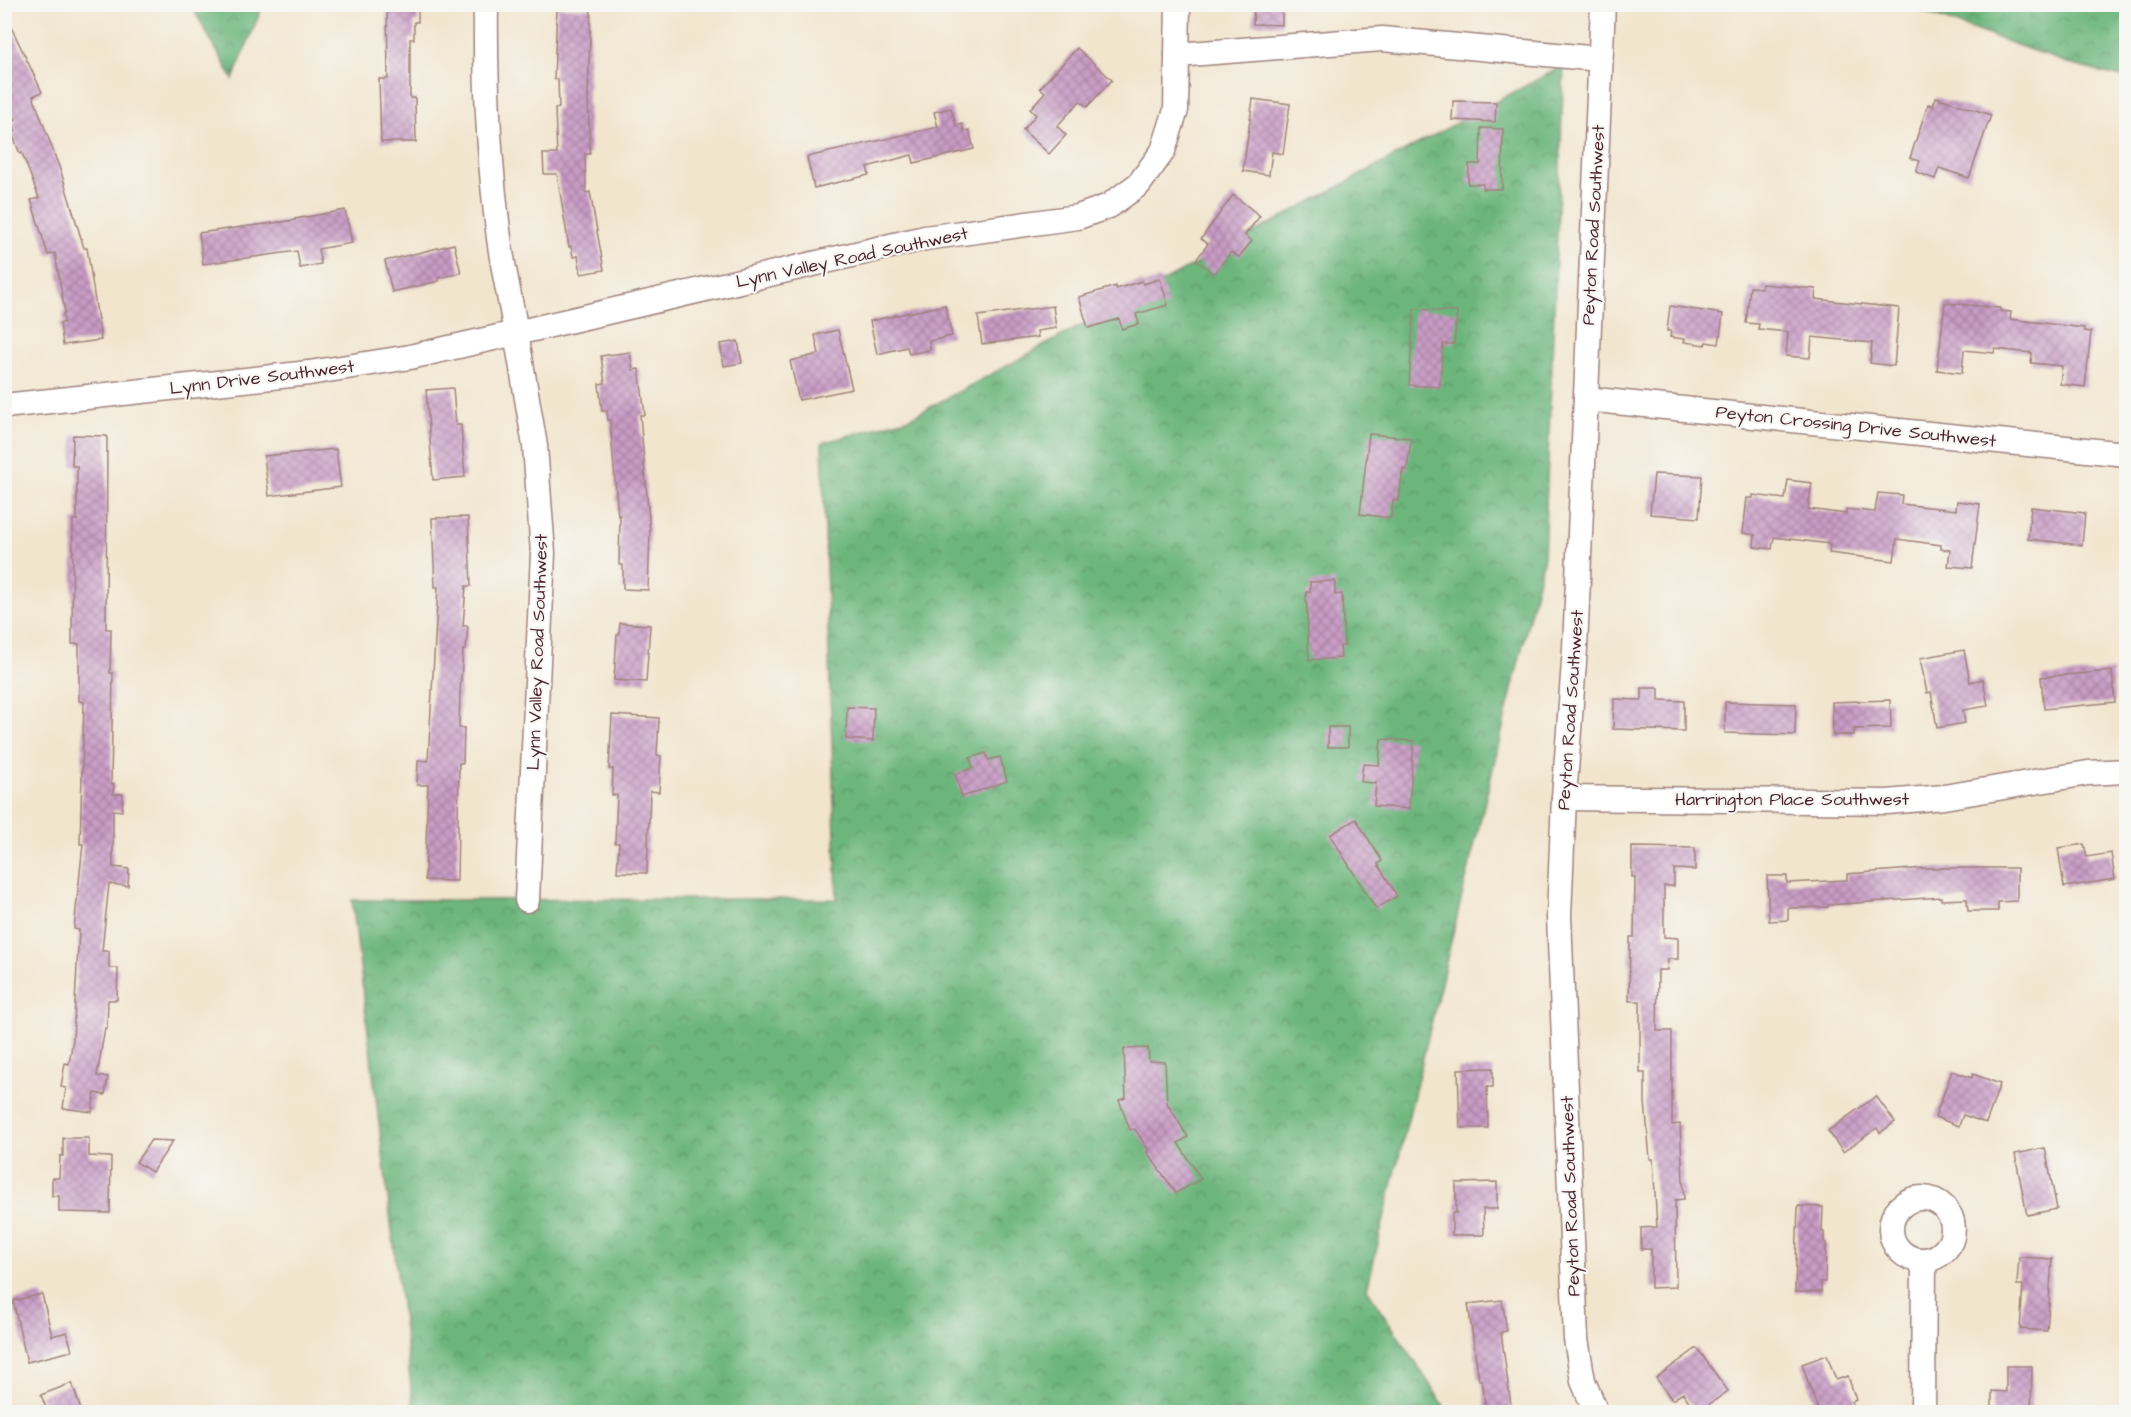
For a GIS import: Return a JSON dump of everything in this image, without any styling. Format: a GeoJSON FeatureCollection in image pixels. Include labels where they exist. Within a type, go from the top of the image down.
{"type":"FeatureCollection","features":[{"type":"Feature","properties":{"kind":"street","name":"Lynn Valley Road Southwest"},"geometry":{"type":"LineString","coordinates":[[486,4],[485,42],[492,176],[499,240],[536,446],[543,553],[527,900]]}},
{"type":"Feature","properties":{"kind":"street","name":"Lynn Valley Road Southwest"},"geometry":{"type":"LineString","coordinates":[[516,333],[926,238],[1078,217],[1109,206],[1139,184],[1163,151],[1176,110],[1178,4]]}},
{"type":"Feature","properties":{"kind":"street","name":"Peyton Road Southwest"},"geometry":{"type":"LineString","coordinates":[[1596,1413],[1583,1381],[1576,1339],[1559,915],[1564,798],[1575,648],[1603,4]]}},
{"type":"Feature","properties":{"kind":"street"},"geometry":{"type":"LineString","coordinates":[[1177,55],[1382,39],[1600,59]]}},
{"type":"Feature","properties":{"kind":"street","name":"Lynn Drive Southwest"},"geometry":{"type":"LineString","coordinates":[[4,405],[309,373],[410,357],[516,333]]}},
{"type":"Feature","properties":{"kind":"street","name":"Peyton Crossing Drive Southwest"},"geometry":{"type":"LineString","coordinates":[[1586,399],[2127,454]]}},
{"type":"Feature","properties":{"kind":"street","name":"Harrington Place Southwest"},"geometry":{"type":"LineString","coordinates":[[1564,798],[1887,802],[1944,797],[2088,773],[2127,771]]}},
{"type":"Feature","properties":{"kind":"street"},"geometry":{"type":"LineString","coordinates":[[1923,1413],[1924,1261]]}},
{"type":"Feature","properties":{"kind":"green space"},"geometry":{"type":"Polygon","coordinates":[[[191,5],[263,5],[233,79],[191,5]]]}},
{"type":"Feature","properties":{"kind":"green space"},"geometry":{"type":"Polygon","coordinates":[[[1904,5],[2126,5],[2126,78],[2076,66],[1904,5]]]}},
{"type":"Feature","properties":{"kind":"green space"},"geometry":{"type":"Polygon","coordinates":[[[1564,65],[1544,557],[1367,1289],[1448,1412],[414,1412],[352,900],[837,899],[822,443],[910,418],[1564,65]]]}},
{"type":"Feature","properties":{"kind":"building"},"geometry":{"type":"Polygon","coordinates":[[[387,4],[418,4],[418,22],[414,22],[414,39],[410,39],[410,98],[415,98],[416,142],[381,142],[379,79],[388,79],[387,4]]]}},
{"type":"Feature","properties":{"kind":"building"},"geometry":{"type":"Polygon","coordinates":[[[1254,4],[1282,4],[1282,25],[1253,24],[1254,4]]]}},
{"type":"Feature","properties":{"kind":"building"},"geometry":{"type":"Polygon","coordinates":[[[557,7],[591,8],[588,96],[590,154],[585,154],[586,193],[590,192],[604,270],[581,274],[578,256],[573,257],[571,246],[569,247],[557,174],[544,174],[543,154],[557,154],[555,109],[559,108],[558,79],[554,79],[557,7]]]}},
{"type":"Feature","properties":{"kind":"building"},"geometry":{"type":"Polygon","coordinates":[[[4,12],[42,92],[33,96],[62,175],[84,248],[87,248],[101,340],[63,345],[60,323],[64,323],[63,313],[65,313],[55,253],[48,255],[31,200],[39,198],[12,133],[16,131],[13,122],[16,120],[4,96],[4,12]]]}},
{"type":"Feature","properties":{"kind":"building"},"geometry":{"type":"Polygon","coordinates":[[[1077,48],[1112,80],[1087,107],[1080,101],[1057,126],[1066,135],[1049,154],[1023,130],[1036,115],[1030,109],[1045,92],[1040,88],[1077,48]]]}},
{"type":"Feature","properties":{"kind":"building"},"geometry":{"type":"Polygon","coordinates":[[[1936,97],[1991,115],[1969,178],[1939,168],[1935,179],[1916,172],[1920,161],[1910,158],[1928,104],[1933,106],[1936,97]]]}},
{"type":"Feature","properties":{"kind":"building"},"geometry":{"type":"Polygon","coordinates":[[[1253,99],[1290,104],[1283,154],[1272,152],[1269,175],[1243,171],[1253,99]]]}},
{"type":"Feature","properties":{"kind":"building"},"geometry":{"type":"Polygon","coordinates":[[[1453,101],[1496,102],[1495,122],[1452,120],[1453,101]]]}},
{"type":"Feature","properties":{"kind":"building"},"geometry":{"type":"Polygon","coordinates":[[[951,108],[956,126],[962,124],[964,131],[969,130],[974,149],[914,163],[912,155],[867,167],[869,175],[814,188],[807,157],[938,127],[934,112],[951,108]]]}},
{"type":"Feature","properties":{"kind":"building"},"geometry":{"type":"Polygon","coordinates":[[[1481,128],[1503,129],[1502,189],[1483,189],[1483,184],[1468,184],[1469,164],[1480,164],[1481,128]]]}},
{"type":"Feature","properties":{"kind":"building"},"geometry":{"type":"Polygon","coordinates":[[[1233,195],[1260,216],[1245,235],[1252,241],[1239,257],[1231,252],[1214,274],[1196,260],[1208,244],[1201,239],[1233,195]]]}},
{"type":"Feature","properties":{"kind":"building"},"geometry":{"type":"Polygon","coordinates":[[[345,210],[352,243],[318,249],[321,264],[300,268],[297,251],[203,264],[199,233],[295,220],[345,210]]]}},
{"type":"Feature","properties":{"kind":"building"},"geometry":{"type":"Polygon","coordinates":[[[454,244],[461,273],[438,278],[439,281],[392,292],[385,261],[454,244]]]}},
{"type":"Feature","properties":{"kind":"building"},"geometry":{"type":"Polygon","coordinates":[[[1160,279],[1168,305],[1136,314],[1139,324],[1122,329],[1119,319],[1088,328],[1079,297],[1116,286],[1116,289],[1142,281],[1143,284],[1160,279]]]}},
{"type":"Feature","properties":{"kind":"building"},"geometry":{"type":"Polygon","coordinates":[[[1762,284],[1816,289],[1815,299],[1899,308],[1894,366],[1870,363],[1872,343],[1812,337],[1810,358],[1786,356],[1788,332],[1758,329],[1759,324],[1746,323],[1750,287],[1761,288],[1762,284]]]}},
{"type":"Feature","properties":{"kind":"building"},"geometry":{"type":"Polygon","coordinates":[[[1945,303],[2000,308],[2000,311],[2011,312],[2010,319],[2084,328],[2084,331],[2091,332],[2085,387],[2060,384],[2062,366],[2031,363],[2032,353],[1995,349],[1994,353],[1964,350],[1962,373],[1937,370],[1945,303]]]}},
{"type":"Feature","properties":{"kind":"building"},"geometry":{"type":"Polygon","coordinates":[[[945,305],[952,336],[929,341],[930,350],[909,354],[907,347],[877,354],[870,321],[945,305]]]}},
{"type":"Feature","properties":{"kind":"building"},"geometry":{"type":"Polygon","coordinates":[[[1053,306],[1056,328],[1037,331],[1038,337],[982,344],[978,316],[1053,306]]]}},
{"type":"Feature","properties":{"kind":"building"},"geometry":{"type":"Polygon","coordinates":[[[1670,306],[1723,314],[1719,344],[1684,342],[1685,339],[1670,337],[1671,331],[1667,331],[1670,306]]]}},
{"type":"Feature","properties":{"kind":"building"},"geometry":{"type":"Polygon","coordinates":[[[1414,309],[1457,312],[1454,344],[1443,344],[1440,387],[1409,385],[1414,309]]]}},
{"type":"Feature","properties":{"kind":"building"},"geometry":{"type":"Polygon","coordinates":[[[838,330],[852,389],[799,400],[790,361],[819,354],[815,335],[838,330]]]}},
{"type":"Feature","properties":{"kind":"building"},"geometry":{"type":"Polygon","coordinates":[[[738,341],[742,363],[724,366],[720,344],[738,341]]]}},
{"type":"Feature","properties":{"kind":"building"},"geometry":{"type":"Polygon","coordinates":[[[630,352],[633,370],[639,369],[645,415],[640,415],[650,532],[648,590],[623,589],[623,565],[619,565],[620,515],[618,516],[610,420],[608,420],[607,411],[602,411],[599,384],[605,383],[601,356],[630,352]]]}},
{"type":"Feature","properties":{"kind":"building"},"geometry":{"type":"Polygon","coordinates":[[[453,388],[456,425],[461,425],[465,477],[433,480],[426,390],[453,388]]]}},
{"type":"Feature","properties":{"kind":"building"},"geometry":{"type":"Polygon","coordinates":[[[1369,434],[1411,438],[1407,470],[1403,469],[1399,501],[1393,500],[1391,518],[1360,514],[1369,434]]]}},
{"type":"Feature","properties":{"kind":"building"},"geometry":{"type":"Polygon","coordinates":[[[73,435],[107,436],[106,629],[111,629],[110,673],[113,673],[111,784],[114,784],[113,794],[123,794],[122,811],[113,810],[113,867],[129,869],[128,886],[109,884],[102,951],[109,951],[109,968],[118,968],[117,1000],[108,1000],[107,1028],[105,1028],[97,1076],[108,1077],[105,1095],[95,1093],[92,1112],[63,1108],[66,1088],[61,1087],[65,1063],[69,1064],[73,1039],[79,930],[74,929],[83,844],[80,844],[84,702],[79,701],[79,644],[72,644],[73,520],[77,520],[77,466],[72,466],[73,435]]]}},
{"type":"Feature","properties":{"kind":"building"},"geometry":{"type":"Polygon","coordinates":[[[336,449],[341,487],[269,496],[264,456],[336,449]]]}},
{"type":"Feature","properties":{"kind":"building"},"geometry":{"type":"Polygon","coordinates":[[[1654,474],[1702,476],[1699,518],[1650,514],[1654,474]]]}},
{"type":"Feature","properties":{"kind":"building"},"geometry":{"type":"Polygon","coordinates":[[[1788,480],[1812,483],[1808,509],[1846,514],[1846,509],[1875,512],[1878,493],[1902,495],[1901,504],[1956,510],[1957,501],[1980,504],[1972,568],[1948,566],[1950,550],[1941,549],[1941,545],[1897,539],[1894,561],[1829,553],[1830,544],[1774,537],[1772,549],[1754,547],[1755,535],[1743,533],[1747,498],[1753,498],[1753,495],[1785,499],[1788,480]]]}},
{"type":"Feature","properties":{"kind":"building"},"geometry":{"type":"Polygon","coordinates":[[[2031,507],[2085,513],[2082,545],[2028,539],[2031,507]]]}},
{"type":"Feature","properties":{"kind":"building"},"geometry":{"type":"Polygon","coordinates":[[[468,517],[471,586],[466,586],[463,626],[468,626],[466,650],[463,650],[460,693],[459,728],[464,728],[463,763],[459,763],[457,881],[425,880],[428,785],[417,785],[418,760],[428,761],[438,587],[435,587],[432,518],[468,517]]]}},
{"type":"Feature","properties":{"kind":"building"},"geometry":{"type":"Polygon","coordinates":[[[1335,581],[1335,595],[1342,594],[1344,646],[1340,646],[1341,658],[1309,660],[1306,592],[1310,592],[1310,582],[1335,581]]]}},
{"type":"Feature","properties":{"kind":"building"},"geometry":{"type":"Polygon","coordinates":[[[620,623],[650,625],[646,682],[614,680],[620,623]]]}},
{"type":"Feature","properties":{"kind":"building"},"geometry":{"type":"Polygon","coordinates":[[[1964,650],[1970,682],[1983,679],[1988,706],[1963,710],[1965,723],[1937,728],[1931,692],[1927,693],[1920,658],[1964,650]]]}},
{"type":"Feature","properties":{"kind":"building"},"geometry":{"type":"Polygon","coordinates":[[[2112,671],[2115,702],[2044,709],[2041,677],[2112,671]]]}},
{"type":"Feature","properties":{"kind":"building"},"geometry":{"type":"Polygon","coordinates":[[[1642,688],[1659,688],[1659,700],[1684,701],[1684,731],[1613,729],[1614,699],[1642,700],[1642,688]]]}},
{"type":"Feature","properties":{"kind":"building"},"geometry":{"type":"Polygon","coordinates":[[[1890,700],[1891,728],[1854,729],[1854,735],[1833,735],[1832,702],[1890,700]]]}},
{"type":"Feature","properties":{"kind":"building"},"geometry":{"type":"Polygon","coordinates":[[[1725,702],[1796,704],[1795,735],[1725,733],[1725,702]]]}},
{"type":"Feature","properties":{"kind":"building"},"geometry":{"type":"Polygon","coordinates":[[[847,707],[874,708],[873,741],[846,739],[847,707]]]}},
{"type":"Feature","properties":{"kind":"building"},"geometry":{"type":"Polygon","coordinates":[[[612,715],[659,718],[657,755],[661,756],[659,792],[650,791],[647,873],[617,872],[619,843],[615,843],[617,795],[612,795],[613,769],[609,769],[612,715]]]}},
{"type":"Feature","properties":{"kind":"building"},"geometry":{"type":"Polygon","coordinates":[[[1328,727],[1348,727],[1348,747],[1328,747],[1328,727]]]}},
{"type":"Feature","properties":{"kind":"building"},"geometry":{"type":"Polygon","coordinates":[[[1381,739],[1414,741],[1409,809],[1374,806],[1376,783],[1361,782],[1363,764],[1379,765],[1381,739]]]}},
{"type":"Feature","properties":{"kind":"building"},"geometry":{"type":"Polygon","coordinates":[[[986,753],[988,760],[1000,757],[1007,781],[962,797],[955,774],[973,768],[970,758],[986,753]]]}},
{"type":"Feature","properties":{"kind":"building"},"geometry":{"type":"Polygon","coordinates":[[[1356,819],[1382,861],[1378,864],[1397,896],[1376,909],[1330,835],[1356,819]]]}},
{"type":"Feature","properties":{"kind":"building"},"geometry":{"type":"Polygon","coordinates":[[[2084,844],[2087,857],[2111,853],[2115,879],[2064,887],[2058,848],[2084,844]]]}},
{"type":"Feature","properties":{"kind":"building"},"geometry":{"type":"Polygon","coordinates":[[[1632,847],[1695,848],[1695,870],[1674,869],[1674,886],[1664,886],[1664,937],[1678,938],[1678,959],[1668,959],[1667,970],[1658,970],[1657,1031],[1672,1031],[1672,1125],[1680,1124],[1684,1199],[1675,1200],[1676,1287],[1651,1288],[1651,1249],[1641,1249],[1641,1228],[1657,1227],[1653,1159],[1650,1159],[1645,1102],[1645,1073],[1640,1073],[1640,1001],[1629,1001],[1630,937],[1634,937],[1635,877],[1632,877],[1632,847]]]}},
{"type":"Feature","properties":{"kind":"building"},"geometry":{"type":"Polygon","coordinates":[[[1925,868],[2017,868],[2017,901],[1998,902],[1998,911],[1968,911],[1967,899],[1941,900],[1941,897],[1828,905],[1828,907],[1788,908],[1788,920],[1769,921],[1767,876],[1787,876],[1787,883],[1808,882],[1847,880],[1847,874],[1925,868]]]}},
{"type":"Feature","properties":{"kind":"building"},"geometry":{"type":"Polygon","coordinates":[[[1148,1048],[1149,1061],[1165,1062],[1167,1103],[1188,1137],[1178,1143],[1201,1179],[1176,1193],[1147,1152],[1149,1151],[1135,1129],[1130,1130],[1119,1100],[1126,1098],[1124,1049],[1148,1048]]]}},
{"type":"Feature","properties":{"kind":"building"},"geometry":{"type":"Polygon","coordinates":[[[1493,1068],[1493,1087],[1487,1087],[1488,1128],[1460,1128],[1458,1069],[1493,1068]]]}},
{"type":"Feature","properties":{"kind":"building"},"geometry":{"type":"Polygon","coordinates":[[[1952,1071],[1972,1078],[1973,1074],[2000,1084],[1986,1123],[1963,1115],[1959,1126],[1935,1117],[1952,1071]]]}},
{"type":"Feature","properties":{"kind":"building"},"geometry":{"type":"Polygon","coordinates":[[[1876,1096],[1895,1122],[1880,1133],[1877,1128],[1843,1152],[1828,1131],[1876,1096]]]}},
{"type":"Feature","properties":{"kind":"building"},"geometry":{"type":"Polygon","coordinates":[[[63,1138],[89,1138],[89,1156],[111,1157],[110,1213],[59,1212],[59,1196],[52,1196],[52,1178],[59,1178],[63,1138]]]}},
{"type":"Feature","properties":{"kind":"building"},"geometry":{"type":"Polygon","coordinates":[[[151,1140],[173,1141],[152,1172],[136,1162],[151,1140]]]}},
{"type":"Feature","properties":{"kind":"building"},"geometry":{"type":"Polygon","coordinates":[[[2045,1148],[2057,1209],[2027,1215],[2015,1154],[2045,1148]]]}},
{"type":"Feature","properties":{"kind":"building"},"geometry":{"type":"Polygon","coordinates":[[[1497,1182],[1497,1209],[1483,1209],[1484,1235],[1452,1235],[1452,1213],[1456,1213],[1456,1183],[1497,1182]]]}},
{"type":"Feature","properties":{"kind":"building"},"geometry":{"type":"Polygon","coordinates":[[[1798,1206],[1823,1207],[1822,1232],[1824,1232],[1826,1243],[1825,1282],[1821,1282],[1821,1292],[1795,1292],[1798,1206]]]}},
{"type":"Feature","properties":{"kind":"building"},"geometry":{"type":"Polygon","coordinates":[[[2019,1257],[2052,1259],[2047,1331],[2020,1329],[2023,1285],[2017,1285],[2019,1257]]]}},
{"type":"Feature","properties":{"kind":"building"},"geometry":{"type":"Polygon","coordinates":[[[42,1294],[52,1336],[67,1332],[72,1351],[27,1362],[13,1301],[42,1294]]]}},
{"type":"Feature","properties":{"kind":"building"},"geometry":{"type":"Polygon","coordinates":[[[1502,1300],[1507,1331],[1501,1332],[1512,1413],[1486,1413],[1468,1304],[1502,1300]]]}},
{"type":"Feature","properties":{"kind":"building"},"geometry":{"type":"Polygon","coordinates":[[[1697,1348],[1728,1391],[1697,1413],[1683,1393],[1672,1400],[1656,1378],[1697,1348]]]}},
{"type":"Feature","properties":{"kind":"building"},"geometry":{"type":"Polygon","coordinates":[[[1827,1355],[1836,1380],[1848,1376],[1856,1400],[1852,1402],[1856,1413],[1819,1413],[1802,1364],[1827,1355]]]}},
{"type":"Feature","properties":{"kind":"building"},"geometry":{"type":"Polygon","coordinates":[[[2006,1366],[2032,1366],[2031,1413],[1992,1413],[1992,1391],[2006,1392],[2006,1366]]]}},
{"type":"Feature","properties":{"kind":"building"},"geometry":{"type":"Polygon","coordinates":[[[72,1383],[82,1413],[48,1413],[41,1395],[72,1383]]]}}]}
